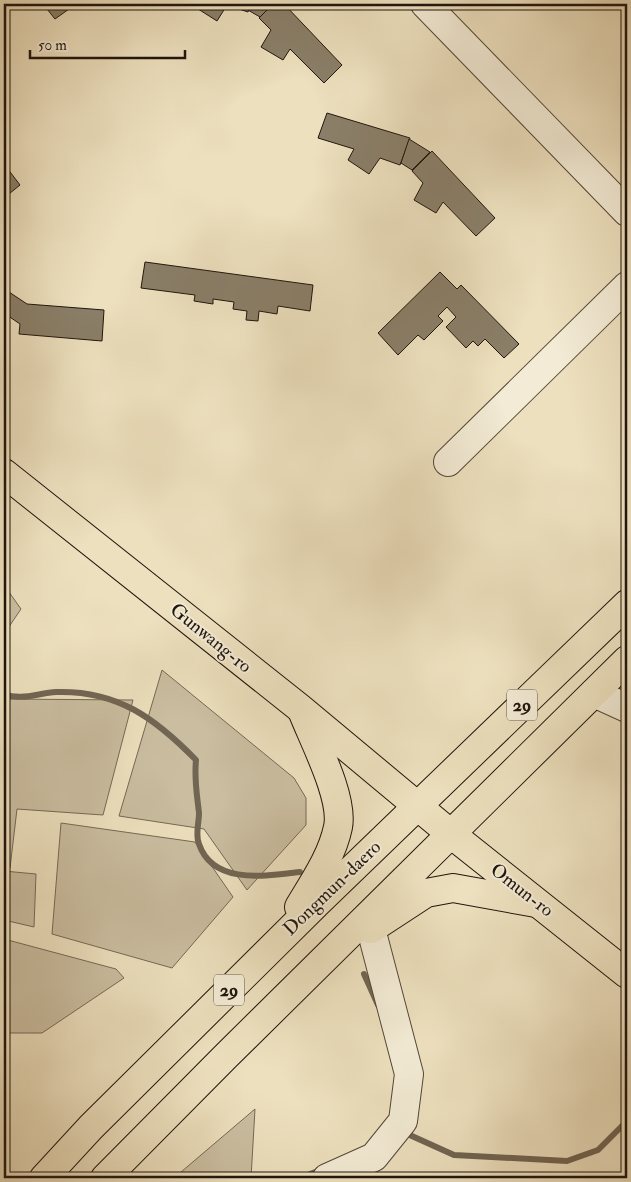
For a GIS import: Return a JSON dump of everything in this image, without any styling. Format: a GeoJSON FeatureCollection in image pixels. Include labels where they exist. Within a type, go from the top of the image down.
{"type":"FeatureCollection","features":[{"type":"Feature","properties":{"kind":"main road","name":"Gunwang-ro"},"geometry":{"type":"LineString","coordinates":[[4,473],[301,709],[417,806]]}},
{"type":"Feature","properties":{"kind":"main road","name":"Dongmun-daero"},"geometry":{"type":"LineString","coordinates":[[44,1178],[91,1127],[277,942],[627,604]]}},
{"type":"Feature","properties":{"kind":"main road","name":"29"},"geometry":{"type":"LineString","coordinates":[[105,1178],[627,660]]}},
{"type":"Feature","properties":{"kind":"main road"},"geometry":{"type":"LineString","coordinates":[[277,942],[322,868],[338,826],[334,786],[301,709]]}},
{"type":"Feature","properties":{"kind":"main road","name":"Omun-ro"},"geometry":{"type":"LineString","coordinates":[[417,806],[627,974]]}},
{"type":"Feature","properties":{"kind":"main road"},"geometry":{"type":"LineString","coordinates":[[324,959],[426,893],[453,888],[540,904]]}},
{"type":"Feature","properties":{"kind":"street"},"geometry":{"type":"LineString","coordinates":[[425,4],[627,212]]}},
{"type":"Feature","properties":{"kind":"street"},"geometry":{"type":"LineString","coordinates":[[448,462],[627,286]]}},
{"type":"Feature","properties":{"kind":"street"},"geometry":{"type":"LineString","coordinates":[[594,693],[627,708]]}},
{"type":"Feature","properties":{"kind":"street"},"geometry":{"type":"LineString","coordinates":[[327,1178],[374,1157],[403,1121],[409,1074],[371,929]]}},
{"type":"Feature","properties":{"kind":"shaded area"},"geometry":{"type":"Polygon","coordinates":[[[4,585],[21,609],[4,634],[4,585]]]}},
{"type":"Feature","properties":{"kind":"shaded area"},"geometry":{"type":"Polygon","coordinates":[[[162,670],[294,778],[306,798],[306,825],[247,890],[204,829],[119,816],[162,670]]]}},
{"type":"Feature","properties":{"kind":"shaded area"},"geometry":{"type":"Polygon","coordinates":[[[4,699],[133,700],[103,815],[17,809],[10,868],[4,867],[4,699]]]}},
{"type":"Feature","properties":{"kind":"shaded area"},"geometry":{"type":"Polygon","coordinates":[[[61,823],[195,842],[233,897],[172,968],[52,934],[61,823]]]}},
{"type":"Feature","properties":{"kind":"shaded area"},"geometry":{"type":"Polygon","coordinates":[[[4,871],[36,874],[34,927],[4,920],[4,871]]]}},
{"type":"Feature","properties":{"kind":"shaded area"},"geometry":{"type":"Polygon","coordinates":[[[4,939],[116,969],[124,978],[42,1033],[4,1033],[4,939]]]}},
{"type":"Feature","properties":{"kind":"shaded area"},"geometry":{"type":"Polygon","coordinates":[[[255,1109],[251,1178],[174,1178],[255,1109]]]}},
{"type":"Feature","properties":{"kind":"building"},"geometry":{"type":"Polygon","coordinates":[[[43,4],[76,4],[55,19],[43,4]]]}},
{"type":"Feature","properties":{"kind":"building"},"geometry":{"type":"Polygon","coordinates":[[[197,4],[251,4],[248,12],[227,5],[217,21],[195,7],[197,4]]]}},
{"type":"Feature","properties":{"kind":"building"},"geometry":{"type":"Polygon","coordinates":[[[251,4],[273,4],[260,17],[248,10],[251,4]]]}},
{"type":"Feature","properties":{"kind":"building"},"geometry":{"type":"Polygon","coordinates":[[[273,4],[284,4],[342,65],[324,83],[290,49],[283,60],[261,47],[271,30],[259,18],[273,4]]]}},
{"type":"Feature","properties":{"kind":"building"},"geometry":{"type":"Polygon","coordinates":[[[327,113],[410,138],[400,165],[380,158],[369,174],[348,160],[354,149],[318,138],[327,113]]]}},
{"type":"Feature","properties":{"kind":"building"},"geometry":{"type":"Polygon","coordinates":[[[409,139],[430,152],[412,170],[401,163],[409,139]]]}},
{"type":"Feature","properties":{"kind":"building"},"geometry":{"type":"Polygon","coordinates":[[[432,151],[495,218],[476,236],[443,202],[436,213],[414,200],[423,183],[412,171],[432,151]]]}},
{"type":"Feature","properties":{"kind":"building"},"geometry":{"type":"Polygon","coordinates":[[[4,164],[20,185],[4,198],[4,164]]]}},
{"type":"Feature","properties":{"kind":"building"},"geometry":{"type":"Polygon","coordinates":[[[145,262],[313,285],[310,311],[278,306],[277,314],[259,311],[258,321],[246,320],[247,311],[233,309],[234,302],[213,299],[213,304],[194,301],[195,295],[141,288],[145,262]]]}},
{"type":"Feature","properties":{"kind":"building"},"geometry":{"type":"Polygon","coordinates":[[[440,272],[457,289],[461,285],[519,344],[504,358],[485,339],[478,346],[473,341],[466,348],[446,327],[456,317],[447,307],[438,316],[443,321],[424,340],[418,335],[398,355],[378,333],[440,272]]]}},
{"type":"Feature","properties":{"kind":"building"},"geometry":{"type":"Polygon","coordinates":[[[4,285],[9,292],[27,304],[104,310],[102,341],[19,334],[20,324],[4,313],[4,285]]]}},
{"type":"Feature","properties":{"kind":"waterway"},"geometry":{"type":"LineString","coordinates":[[4,694],[23,697],[56,692],[78,693],[98,696],[133,709],[165,731],[196,760],[199,813],[197,837],[206,857],[216,866],[228,872],[242,875],[256,876],[300,872]]}},
{"type":"Feature","properties":{"kind":"waterway"},"geometry":{"type":"LineString","coordinates":[[364,974],[378,1005]]}},
{"type":"Feature","properties":{"kind":"waterway"},"geometry":{"type":"LineString","coordinates":[[403,1132],[454,1155],[567,1161],[598,1150],[627,1121]]}},
{"type":"Feature","properties":{"kind":"waterway"},"geometry":{"type":"LineString","coordinates":[[300,1178],[323,1169]]}}]}
